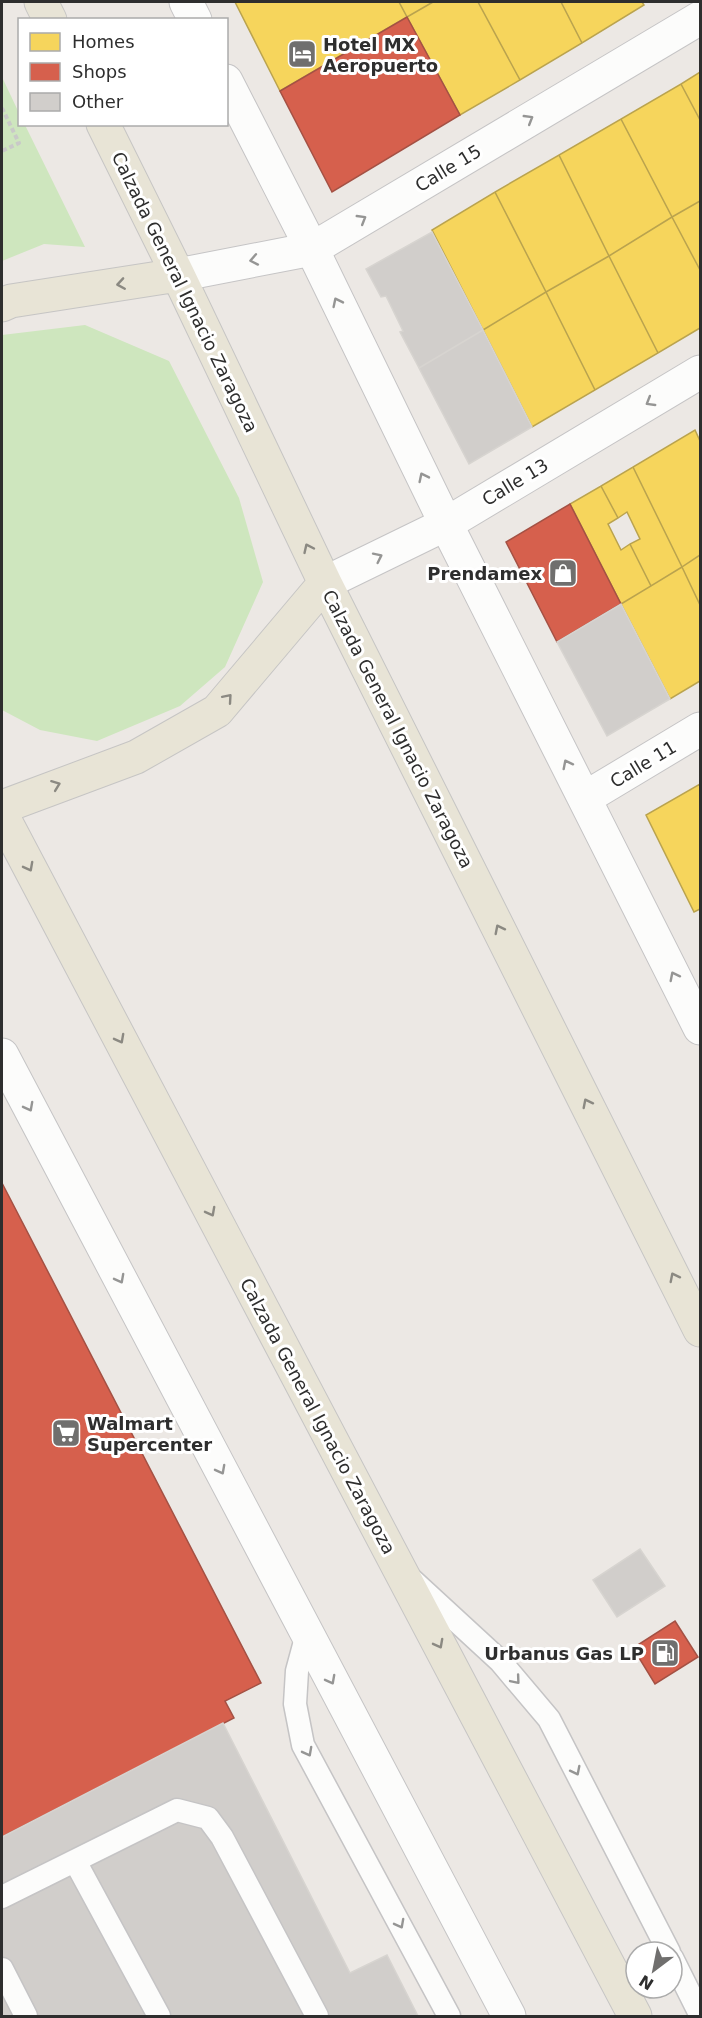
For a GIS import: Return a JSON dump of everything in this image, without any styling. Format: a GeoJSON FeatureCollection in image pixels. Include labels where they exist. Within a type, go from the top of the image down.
{"type":"FeatureCollection","features":[{"type":"Feature","properties":{"kind":"main road"},"geometry":{"type":"LineString","coordinates":[[41,2],[49,18]]}},
{"type":"Feature","properties":{"kind":"main road"},"geometry":{"type":"LineString","coordinates":[[186,2],[194,18]]}},
{"type":"Feature","properties":{"kind":"main road","name":"Calle 15"},"geometry":{"type":"LineString","coordinates":[[178,275],[312,249],[700,18]]}},
{"type":"Feature","properties":{"kind":"main road"},"geometry":{"type":"LineString","coordinates":[[228,85],[700,1028]]}},
{"type":"Feature","properties":{"kind":"main road","name":"Calzada General Ignacio Zaragoza"},"geometry":{"type":"LineString","coordinates":[[104,126],[325,583],[700,1330]]}},
{"type":"Feature","properties":{"kind":"main road"},"geometry":{"type":"LineString","coordinates":[[2,305],[21,299],[178,275]]}},
{"type":"Feature","properties":{"kind":"main road","name":"Calle 13"},"geometry":{"type":"LineString","coordinates":[[325,583],[446,524],[700,372]]}},
{"type":"Feature","properties":{"kind":"main road"},"geometry":{"type":"LineString","coordinates":[[2,807],[136,757],[217,711],[325,583]]}},
{"type":"Feature","properties":{"kind":"main road","name":"Calle 11"},"geometry":{"type":"LineString","coordinates":[[585,798],[700,729]]}},
{"type":"Feature","properties":{"kind":"main road","name":"Calzada General Ignacio Zaragoza"},"geometry":{"type":"LineString","coordinates":[[2,815],[635,2016]]}},
{"type":"Feature","properties":{"kind":"main road"},"geometry":{"type":"LineString","coordinates":[[2,1055],[509,2016]]}},
{"type":"Feature","properties":{"kind":"lane"},"geometry":{"type":"LineString","coordinates":[[398,1567],[485,1646],[549,1719],[663,1940]]}},
{"type":"Feature","properties":{"kind":"lane"},"geometry":{"type":"LineString","coordinates":[[307,1634],[297,1671],[295,1704],[303,1744],[449,2016]]}},
{"type":"Feature","properties":{"kind":"lane"},"geometry":{"type":"LineString","coordinates":[[2,1898],[177,1810],[208,1818],[222,1837],[317,2016]]}},
{"type":"Feature","properties":{"kind":"lane"},"geometry":{"type":"LineString","coordinates":[[75,1861],[159,2016]]}},
{"type":"Feature","properties":{"kind":"lane"},"geometry":{"type":"LineString","coordinates":[[2,1969],[26,2016]]}},
{"type":"Feature","properties":{"kind":"lane"},"geometry":{"type":"LineString","coordinates":[[684,1982],[700,2014]]}},
{"type":"Feature","properties":{"kind":"path"},"geometry":{"type":"LineString","coordinates":[[2,108],[19,143],[2,151]]}},
{"type":"Feature","properties":{"kind":"green space"},"geometry":{"type":"Polygon","coordinates":[[[2,77],[18,111],[18,126],[25,126],[85,247],[44,244],[2,261],[2,77]]]}},
{"type":"Feature","properties":{"kind":"green space"},"geometry":{"type":"Polygon","coordinates":[[[85,325],[169,361],[239,498],[263,582],[225,667],[180,706],[97,741],[40,730],[2,710],[2,335],[85,325]]]}},
{"type":"Feature","properties":{"kind":"building: Homes","name":"Hotel MX Aeropuerto"},"geometry":{"type":"Polygon","coordinates":[[[235,2],[399,2],[407,17],[280,91],[235,2]]]}},
{"type":"Feature","properties":{"kind":"building: Homes"},"geometry":{"type":"Polygon","coordinates":[[[399,2],[433,2],[407,17],[399,2]]]}},
{"type":"Feature","properties":{"kind":"building: Homes"},"geometry":{"type":"Polygon","coordinates":[[[433,2],[478,2],[520,80],[460,115],[407,17],[433,2]]]}},
{"type":"Feature","properties":{"kind":"building: Homes"},"geometry":{"type":"Polygon","coordinates":[[[478,2],[561,2],[582,43],[520,80],[478,2]]]}},
{"type":"Feature","properties":{"kind":"building: Homes"},"geometry":{"type":"Polygon","coordinates":[[[561,2],[642,2],[644,5],[582,43],[561,2]]]}},
{"type":"Feature","properties":{"kind":"building: Homes"},"geometry":{"type":"Polygon","coordinates":[[[700,72],[700,120],[681,84],[700,72]]]}},
{"type":"Feature","properties":{"kind":"building: Homes"},"geometry":{"type":"Polygon","coordinates":[[[681,84],[700,120],[700,201],[672,217],[621,119],[681,84]]]}},
{"type":"Feature","properties":{"kind":"building: Homes"},"geometry":{"type":"Polygon","coordinates":[[[621,119],[672,217],[609,256],[559,155],[621,119]]]}},
{"type":"Feature","properties":{"kind":"building: Homes"},"geometry":{"type":"Polygon","coordinates":[[[559,155],[609,256],[546,292],[495,192],[559,155]]]}},
{"type":"Feature","properties":{"kind":"building: Homes"},"geometry":{"type":"Polygon","coordinates":[[[495,192],[546,292],[483,330],[432,230],[495,192]]]}},
{"type":"Feature","properties":{"kind":"building: Homes"},"geometry":{"type":"Polygon","coordinates":[[[700,201],[700,270],[672,217],[700,201]]]}},
{"type":"Feature","properties":{"kind":"building: Homes"},"geometry":{"type":"Polygon","coordinates":[[[672,217],[700,270],[700,328],[658,353],[609,256],[672,217]]]}},
{"type":"Feature","properties":{"kind":"building: Homes"},"geometry":{"type":"Polygon","coordinates":[[[609,256],[658,353],[595,390],[546,292],[609,256]]]}},
{"type":"Feature","properties":{"kind":"building: Homes"},"geometry":{"type":"Polygon","coordinates":[[[546,292],[595,390],[532,427],[483,330],[546,292]]]}},
{"type":"Feature","properties":{"kind":"building: Homes"},"geometry":{"type":"Polygon","coordinates":[[[695,430],[700,441],[700,555],[682,567],[633,467],[695,430]]]}},
{"type":"Feature","properties":{"kind":"building: Homes"},"geometry":{"type":"Polygon","coordinates":[[[633,467],[682,567],[651,586],[630,544],[640,539],[627,512],[618,518],[601,486],[633,467]]]}},
{"type":"Feature","properties":{"kind":"building: Homes"},"geometry":{"type":"Polygon","coordinates":[[[601,486],[618,518],[608,524],[621,550],[630,544],[651,586],[621,604],[570,504],[601,486]]]}},
{"type":"Feature","properties":{"kind":"building: Homes"},"geometry":{"type":"Polygon","coordinates":[[[700,555],[700,605],[682,567],[700,555]]]}},
{"type":"Feature","properties":{"kind":"building: Homes"},"geometry":{"type":"Polygon","coordinates":[[[682,567],[700,605],[700,681],[670,699],[621,604],[682,567]]]}},
{"type":"Feature","properties":{"kind":"building: Homes"},"geometry":{"type":"Polygon","coordinates":[[[700,784],[700,909],[694,912],[646,815],[700,784]]]}},
{"type":"Feature","properties":{"kind":"building: Shops"},"geometry":{"type":"Polygon","coordinates":[[[407,17],[460,115],[332,192],[280,91],[407,17]]]}},
{"type":"Feature","properties":{"kind":"building: Shops","name":"Prendamex"},"geometry":{"type":"Polygon","coordinates":[[[570,504],[621,604],[557,642],[506,542],[570,504]]]}},
{"type":"Feature","properties":{"kind":"building: Shops","name":"Walmart Supercenter"},"geometry":{"type":"Polygon","coordinates":[[[2,1183],[261,1683],[225,1701],[234,1718],[2,1837],[2,1183]]]}},
{"type":"Feature","properties":{"kind":"building: Shops","name":"Urbanus Gas LP"},"geometry":{"type":"Polygon","coordinates":[[[675,1621],[698,1657],[655,1684],[633,1648],[675,1621]]]}},
{"type":"Feature","properties":{"kind":"building: Other"},"geometry":{"type":"Polygon","coordinates":[[[432,232],[483,330],[419,368],[400,332],[403,331],[386,296],[381,297],[366,269],[432,232]]]}},
{"type":"Feature","properties":{"kind":"building: Other"},"geometry":{"type":"Polygon","coordinates":[[[483,330],[532,427],[469,464],[419,368],[483,330]]]}},
{"type":"Feature","properties":{"kind":"building: Other"},"geometry":{"type":"Polygon","coordinates":[[[621,604],[670,699],[607,736],[557,642],[621,604]]]}},
{"type":"Feature","properties":{"kind":"building: Other"},"geometry":{"type":"Polygon","coordinates":[[[640,1549],[665,1586],[617,1617],[593,1580],[640,1549]]]}},
{"type":"Feature","properties":{"kind":"building: Other"},"geometry":{"type":"Polygon","coordinates":[[[223,1723],[350,1973],[387,1955],[418,2016],[2,2016],[2,1837],[223,1723]]]}},
{"type":"Feature","properties":{"kind":"place","name":"Hotel MX Aeropuerto"},"geometry":{"type":"Point","coordinates":[302,54]}},
{"type":"Feature","properties":{"kind":"place","name":"Prendamex"},"geometry":{"type":"Point","coordinates":[563,573]}},
{"type":"Feature","properties":{"kind":"place","name":"Walmart Supercenter"},"geometry":{"type":"Point","coordinates":[66,1433]}},
{"type":"Feature","properties":{"kind":"place","name":"Urbanus Gas LP"},"geometry":{"type":"Point","coordinates":[665,1653]}}]}
